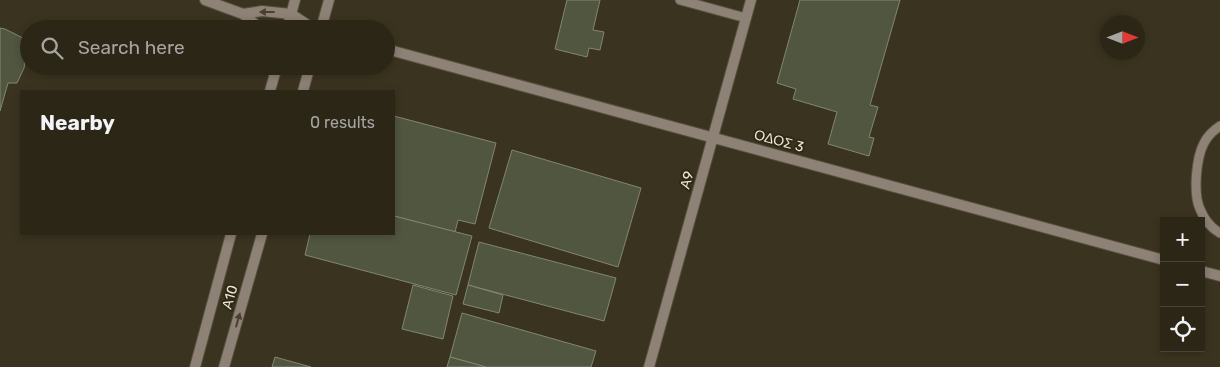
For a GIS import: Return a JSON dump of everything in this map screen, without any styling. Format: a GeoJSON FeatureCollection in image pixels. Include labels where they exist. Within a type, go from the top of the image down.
{"type":"FeatureCollection","features":[{"type":"Feature","properties":{"kind":"street"},"geometry":{"type":"LineString","coordinates":[[205,0],[244,14],[251,20]]}},
{"type":"Feature","properties":{"kind":"street"},"geometry":{"type":"LineString","coordinates":[[289,20],[295,0]]}},
{"type":"Feature","properties":{"kind":"street"},"geometry":{"type":"LineString","coordinates":[[323,20],[329,0]]}},
{"type":"Feature","properties":{"kind":"street","name":"Α9"},"geometry":{"type":"LineString","coordinates":[[649,367],[751,0]]}},
{"type":"Feature","properties":{"kind":"street"},"geometry":{"type":"LineString","coordinates":[[244,14],[262,11],[291,14],[300,20]]}},
{"type":"Feature","properties":{"kind":"street","name":"ΟΔΟΣ 3"},"geometry":{"type":"LineString","coordinates":[[395,51],[1160,259]]}},
{"type":"Feature","properties":{"kind":"street"},"geometry":{"type":"LineString","coordinates":[[270,90],[274,75]]}},
{"type":"Feature","properties":{"kind":"street"},"geometry":{"type":"LineString","coordinates":[[303,90],[307,75]]}},
{"type":"Feature","properties":{"kind":"street","name":"Α10"},"geometry":{"type":"LineString","coordinates":[[195,367],[231,235]]}},
{"type":"Feature","properties":{"kind":"street","name":"Α10"},"geometry":{"type":"LineString","coordinates":[[224,367],[262,235]]}},
{"type":"Feature","properties":{"kind":"street"},"geometry":{"type":"LineString","coordinates":[[1205,272],[1220,276]]}},
{"type":"Feature","properties":{"kind":"lane"},"geometry":{"type":"LineString","coordinates":[[680,0],[746,18]]}},
{"type":"Feature","properties":{"kind":"lane"},"geometry":{"type":"LineString","coordinates":[[1220,126],[1204,142],[1198,162],[1197,187],[1199,208],[1207,222],[1220,233]]}},
{"type":"Feature","properties":{"kind":"building"},"geometry":{"type":"Polygon","coordinates":[[[567,0],[600,0],[593,30],[604,32],[600,50],[589,48],[587,57],[555,49],[567,0]]]}},
{"type":"Feature","properties":{"kind":"building"},"geometry":{"type":"Polygon","coordinates":[[[800,0],[900,0],[870,105],[878,107],[869,137],[874,138],[869,156],[828,144],[837,112],[793,99],[796,89],[777,83],[800,0]]]}},
{"type":"Feature","properties":{"kind":"building"},"geometry":{"type":"Polygon","coordinates":[[[0,28],[20,36],[21,75],[17,83],[8,83],[0,111],[0,28]]]}},
{"type":"Feature","properties":{"kind":"building"},"geometry":{"type":"Polygon","coordinates":[[[395,116],[496,143],[475,224],[458,220],[455,232],[395,216],[395,116]]]}},
{"type":"Feature","properties":{"kind":"building"},"geometry":{"type":"Polygon","coordinates":[[[512,150],[641,188],[618,267],[489,228],[512,150]]]}},
{"type":"Feature","properties":{"kind":"building"},"geometry":{"type":"Polygon","coordinates":[[[395,216],[472,236],[456,295],[305,255],[310,235],[395,235],[395,216]]]}},
{"type":"Feature","properties":{"kind":"building"},"geometry":{"type":"Polygon","coordinates":[[[479,242],[616,278],[604,321],[468,285],[479,242]]]}},
{"type":"Feature","properties":{"kind":"building"},"geometry":{"type":"Polygon","coordinates":[[[413,285],[453,296],[443,339],[402,329],[413,285]]]}},
{"type":"Feature","properties":{"kind":"building"},"geometry":{"type":"Polygon","coordinates":[[[468,285],[503,295],[499,313],[463,304],[468,285]]]}},
{"type":"Feature","properties":{"kind":"building"},"geometry":{"type":"Polygon","coordinates":[[[462,313],[596,351],[591,367],[486,367],[450,357],[462,313]]]}},
{"type":"Feature","properties":{"kind":"building"},"geometry":{"type":"Polygon","coordinates":[[[275,357],[311,367],[272,367],[275,357]]]}},
{"type":"Feature","properties":{"kind":"building"},"geometry":{"type":"Polygon","coordinates":[[[450,357],[486,367],[447,367],[450,357]]]}}]}
